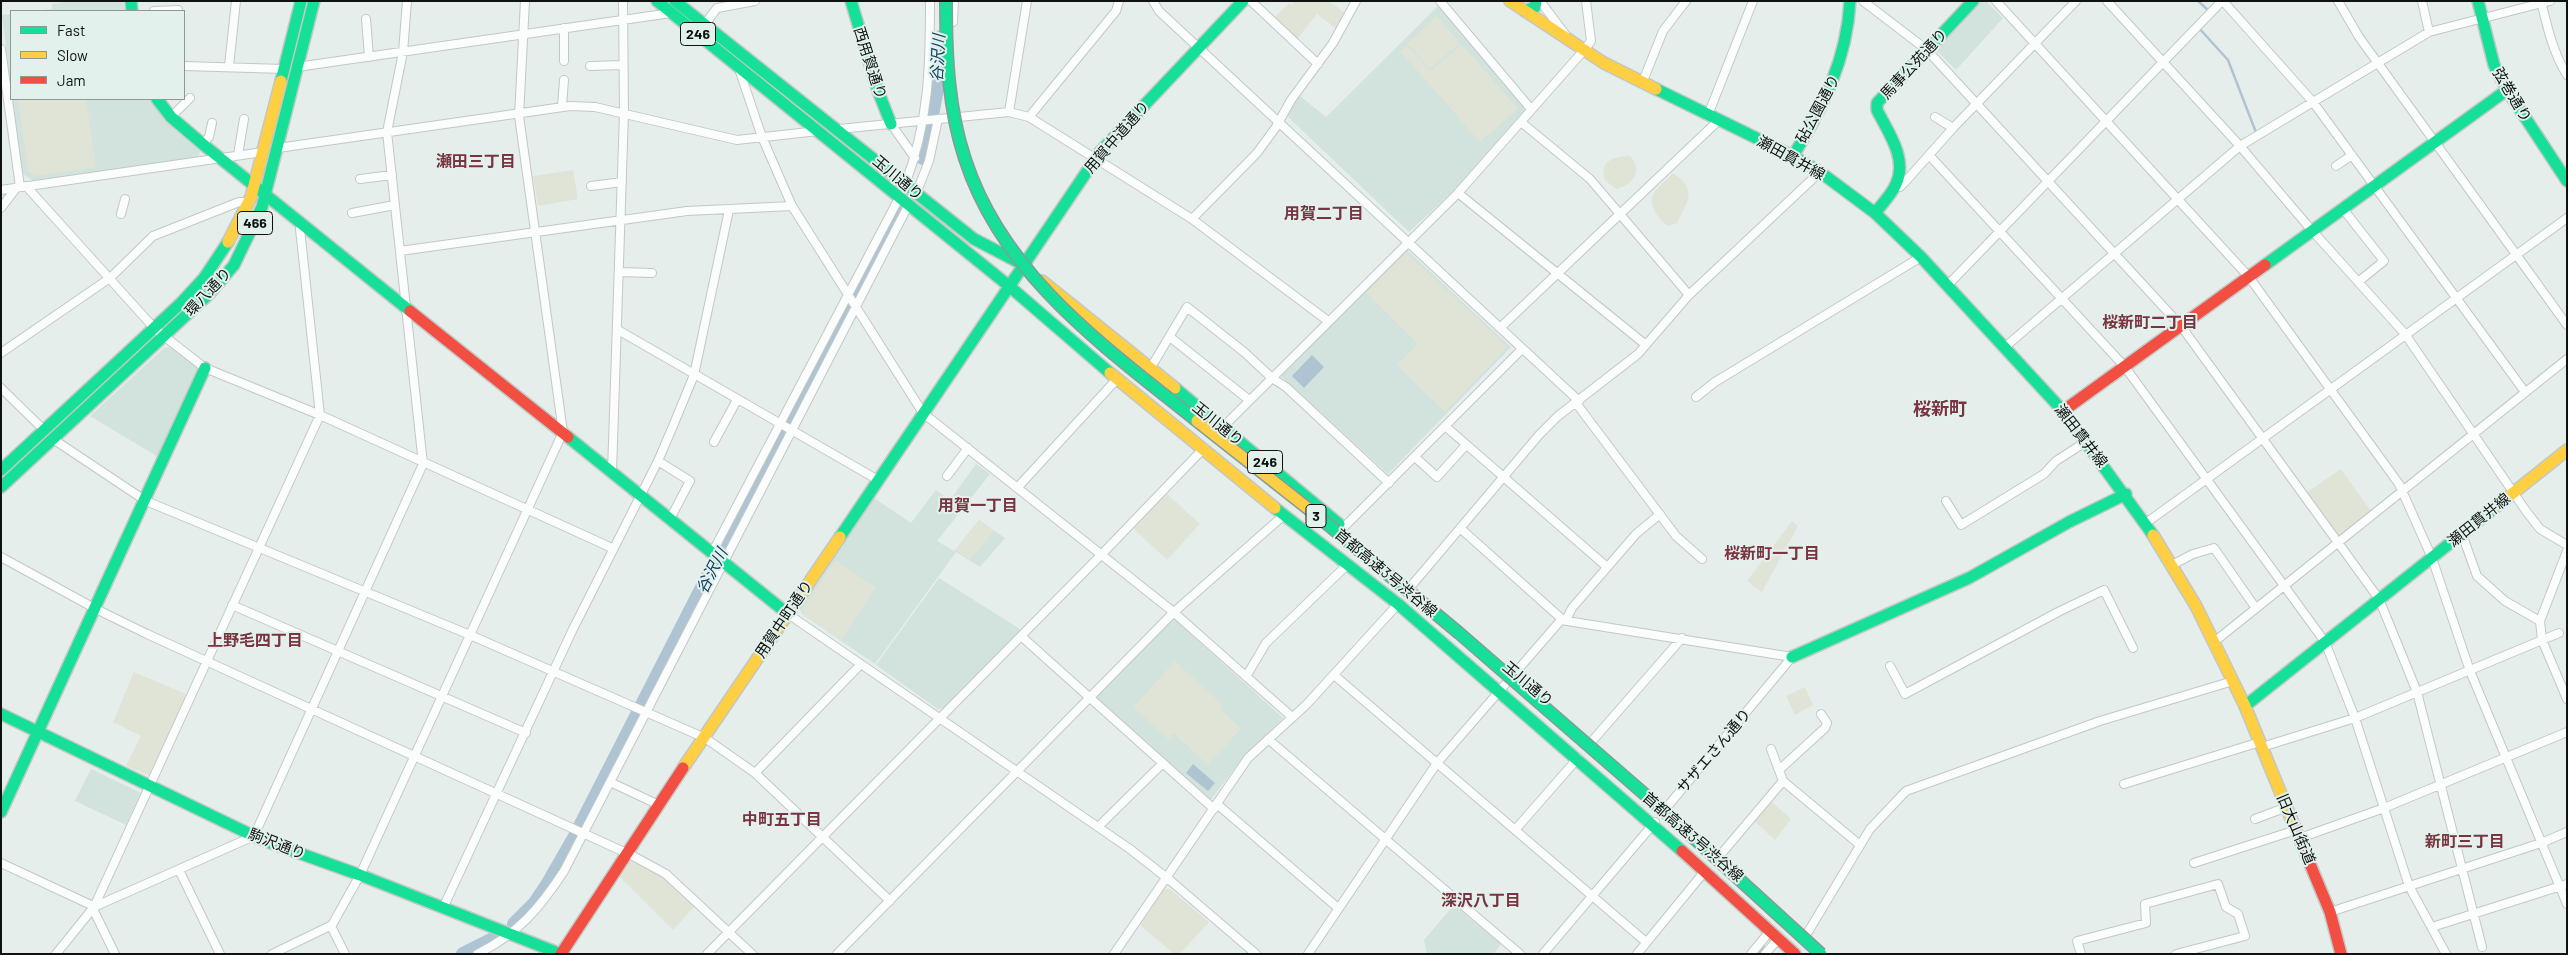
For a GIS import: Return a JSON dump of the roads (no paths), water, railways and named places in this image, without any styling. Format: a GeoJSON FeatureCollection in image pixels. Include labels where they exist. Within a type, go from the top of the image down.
{"type":"FeatureCollection","features":[{"type":"Feature","properties":{"kind":"main road","name":"環八通り"},"geometry":{"type":"LineString","coordinates":[[1,470],[155,329],[204,278],[235,230],[254,184],[301,1]]}},
{"type":"Feature","properties":{"kind":"main road","name":"環八通り"},"geometry":{"type":"LineString","coordinates":[[1,486],[164,337],[210,293],[234,264],[254,227],[266,194],[314,1]]}},
{"type":"Feature","properties":{"kind":"main road","name":"玉川通り"},"geometry":{"type":"LineString","coordinates":[[657,1],[820,131],[908,206],[1009,286],[1117,379],[1284,515],[1398,604],[1500,690],[1653,824],[1795,954]]}},
{"type":"Feature","properties":{"kind":"main road","name":"玉川通り"},"geometry":{"type":"LineString","coordinates":[[675,1],[974,239],[1024,262],[1514,672],[1722,853],[1808,932],[1829,954]]}},
{"type":"Feature","properties":{"kind":"main road","name":"西用賀通り"},"geometry":{"type":"LineString","coordinates":[[851,1],[878,91],[891,124]]}},
{"type":"Feature","properties":{"kind":"main road"},"geometry":{"type":"LineString","coordinates":[[936,1],[938,95]]}},
{"type":"Feature","properties":{"kind":"main road","name":"首都高速3号渋谷線"},"geometry":{"type":"LineString","coordinates":[[946,1],[948,87],[954,127],[966,164],[986,210],[1005,242],[1050,298],[1106,348],[1365,554],[1479,650],[1724,863],[1822,954]]}},
{"type":"Feature","properties":{"kind":"main road","name":"用賀中道通り"},"geometry":{"type":"LineString","coordinates":[[1009,286],[1096,158],[1243,1]]}},
{"type":"Feature","properties":{"kind":"main road","name":"瀬田貫井線"},"geometry":{"type":"LineString","coordinates":[[1510,1],[1566,36],[1604,63],[1793,156],[1820,172],[1875,213],[1921,257],[2005,346],[2063,412],[2126,494],[2172,565],[2214,642],[2245,706],[2567,450]]}},
{"type":"Feature","properties":{"kind":"main road"},"geometry":{"type":"LineString","coordinates":[[1526,11],[1535,7],[1536,1]]}},
{"type":"Feature","properties":{"kind":"main road","name":"砧公園通り"},"geometry":{"type":"LineString","coordinates":[[1793,156],[1836,78],[1847,36],[1850,1]]}},
{"type":"Feature","properties":{"kind":"main road","name":"馬事公苑通り"},"geometry":{"type":"LineString","coordinates":[[1896,185],[1900,172],[1897,148],[1876,106],[1899,77],[1973,1]]}},
{"type":"Feature","properties":{"kind":"main road","name":"弦巻通り"},"geometry":{"type":"LineString","coordinates":[[2478,1],[2485,17],[2494,65],[2507,90],[2567,181]]}},
{"type":"Feature","properties":{"kind":"main road"},"geometry":{"type":"LineString","coordinates":[[2063,412],[2507,90]]}},
{"type":"Feature","properties":{"kind":"main road"},"geometry":{"type":"LineString","coordinates":[[158,100],[171,117],[203,144],[788,614]]}},
{"type":"Feature","properties":{"kind":"main road","name":"首都高速3号渋谷線"},"geometry":{"type":"LineString","coordinates":[[939,114],[956,167],[986,232],[1020,278],[1058,318],[1170,412],[1360,563],[1473,658],[1730,882],[1807,954]]}},
{"type":"Feature","properties":{"kind":"main road"},"geometry":{"type":"LineString","coordinates":[[1875,213],[1896,185]]}},
{"type":"Feature","properties":{"kind":"main road","name":"用賀中町通り"},"geometry":{"type":"LineString","coordinates":[[561,954],[630,855],[659,805],[1009,286]]}},
{"type":"Feature","properties":{"kind":"main road"},"geometry":{"type":"LineString","coordinates":[[1,812],[96,610],[205,368]]}},
{"type":"Feature","properties":{"kind":"main road"},"geometry":{"type":"LineString","coordinates":[[95,383],[103,392]]}},
{"type":"Feature","properties":{"kind":"main road"},"geometry":{"type":"LineString","coordinates":[[1792,657],[1969,578],[2069,522],[2126,494]]}},
{"type":"Feature","properties":{"kind":"main road","name":"旧大山街道"},"geometry":{"type":"LineString","coordinates":[[2245,706],[2330,912],[2341,954]]}},
{"type":"Feature","properties":{"kind":"main road","name":"駒沢通り"},"geometry":{"type":"LineString","coordinates":[[1,714],[147,788],[254,836],[360,875],[561,954]]}},
{"type":"Feature","properties":{"kind":"street"},"geometry":{"type":"LineString","coordinates":[[229,66],[236,1]]}},
{"type":"Feature","properties":{"kind":"street"},"geometry":{"type":"LineString","coordinates":[[95,904],[179,870],[254,836],[423,462],[387,132],[402,52],[407,1]]}},
{"type":"Feature","properties":{"kind":"street"},"geometry":{"type":"LineString","coordinates":[[272,954],[331,926],[360,875],[563,432],[518,113],[526,1]]}},
{"type":"Feature","properties":{"kind":"street"},"geometry":{"type":"LineString","coordinates":[[612,472],[624,113],[623,1]]}},
{"type":"Feature","properties":{"kind":"street"},"geometry":{"type":"LineString","coordinates":[[706,24],[716,5],[755,1]]}},
{"type":"Feature","properties":{"kind":"street"},"geometry":{"type":"LineString","coordinates":[[905,185],[915,158],[924,120],[930,80],[930,1]]}},
{"type":"Feature","properties":{"kind":"street"},"geometry":{"type":"LineString","coordinates":[[954,1],[954,69],[959,117],[968,151],[986,197],[1024,262]]}},
{"type":"Feature","properties":{"kind":"street"},"geometry":{"type":"LineString","coordinates":[[1009,112],[1027,1]]}},
{"type":"Feature","properties":{"kind":"street"},"geometry":{"type":"LineString","coordinates":[[1030,117],[1116,11],[1120,1]]}},
{"type":"Feature","properties":{"kind":"street"},"geometry":{"type":"LineString","coordinates":[[1153,1],[1159,12],[1501,327],[1578,402],[1618,461],[1676,536],[1702,559]]}},
{"type":"Feature","properties":{"kind":"street"},"geometry":{"type":"LineString","coordinates":[[1252,1],[1318,64]]}},
{"type":"Feature","properties":{"kind":"street"},"geometry":{"type":"LineString","coordinates":[[1192,219],[1257,153],[1279,122],[1291,100],[1333,43],[1356,1]]}},
{"type":"Feature","properties":{"kind":"street"},"geometry":{"type":"LineString","coordinates":[[1440,1],[1531,109]]}},
{"type":"Feature","properties":{"kind":"street"},"geometry":{"type":"LineString","coordinates":[[1540,1],[1566,36]]}},
{"type":"Feature","properties":{"kind":"street"},"geometry":{"type":"LineString","coordinates":[[1223,427],[1458,192],[1585,49],[1591,41],[1586,1]]}},
{"type":"Feature","properties":{"kind":"street"},"geometry":{"type":"LineString","coordinates":[[1643,81],[1662,31],[1686,1]]}},
{"type":"Feature","properties":{"kind":"street"},"geometry":{"type":"LineString","coordinates":[[1708,115],[1753,1]]}},
{"type":"Feature","properties":{"kind":"street"},"geometry":{"type":"LineString","coordinates":[[1863,1],[1927,50],[2181,326],[2379,600],[2417,692],[2482,947]]}},
{"type":"Feature","properties":{"kind":"street"},"geometry":{"type":"LineString","coordinates":[[1996,1],[2249,277],[2402,490],[2432,558],[2456,635],[2470,671],[2541,843],[2563,885],[2567,904]]}},
{"type":"Feature","properties":{"kind":"street"},"geometry":{"type":"LineString","coordinates":[[1896,185],[1900,187],[1953,128],[2076,1]]}},
{"type":"Feature","properties":{"kind":"street"},"geometry":{"type":"LineString","coordinates":[[2107,1],[2240,146],[2312,232],[2405,334],[2513,493],[2540,529],[2567,545]]}},
{"type":"Feature","properties":{"kind":"street"},"geometry":{"type":"LineString","coordinates":[[1947,286],[2222,1],[2313,102],[2525,392]]}},
{"type":"Feature","properties":{"kind":"street"},"geometry":{"type":"LineString","coordinates":[[2338,1],[2348,20],[2567,325]]}},
{"type":"Feature","properties":{"kind":"street"},"geometry":{"type":"LineString","coordinates":[[2422,1],[2429,32]]}},
{"type":"Feature","properties":{"kind":"street"},"geometry":{"type":"LineString","coordinates":[[2005,346],[2240,146],[2429,32],[2544,2],[2548,29],[2561,66],[2567,75]]}},
{"type":"Feature","properties":{"kind":"street"},"geometry":{"type":"LineString","coordinates":[[297,67],[671,13]]}},
{"type":"Feature","properties":{"kind":"street"},"geometry":{"type":"LineString","coordinates":[[366,19],[369,57]]}},
{"type":"Feature","properties":{"kind":"street"},"geometry":{"type":"LineString","coordinates":[[564,28],[564,61]]}},
{"type":"Feature","properties":{"kind":"street"},"geometry":{"type":"LineString","coordinates":[[1,49],[4,88],[21,187],[110,278],[164,337],[205,368],[320,416],[612,548]]}},
{"type":"Feature","properties":{"kind":"street"},"geometry":{"type":"LineString","coordinates":[[590,66],[623,65]]}},
{"type":"Feature","properties":{"kind":"street"},"geometry":{"type":"LineString","coordinates":[[185,66],[284,69]]}},
{"type":"Feature","properties":{"kind":"street"},"geometry":{"type":"LineString","coordinates":[[738,67],[762,137],[792,206],[847,296],[923,413],[1174,612],[1292,717]]}},
{"type":"Feature","properties":{"kind":"street"},"geometry":{"type":"LineString","coordinates":[[562,106],[564,80]]}},
{"type":"Feature","properties":{"kind":"street"},"geometry":{"type":"LineString","coordinates":[[171,117],[190,98]]}},
{"type":"Feature","properties":{"kind":"street"},"geometry":{"type":"LineString","coordinates":[[278,148],[562,106],[588,106],[737,140],[924,120],[939,114],[959,117],[1009,112],[1030,117],[1192,219],[1328,320]]}},
{"type":"Feature","properties":{"kind":"street"},"geometry":{"type":"LineString","coordinates":[[916,194],[929,161],[939,114]]}},
{"type":"Feature","properties":{"kind":"street"},"geometry":{"type":"LineString","coordinates":[[1935,117],[1953,128]]}},
{"type":"Feature","properties":{"kind":"street"},"geometry":{"type":"LineString","coordinates":[[238,155],[244,119]]}},
{"type":"Feature","properties":{"kind":"street"},"geometry":{"type":"LineString","coordinates":[[1501,327],[1719,120]]}},
{"type":"Feature","properties":{"kind":"street"},"geometry":{"type":"LineString","coordinates":[[1521,122],[1590,179],[1689,296]]}},
{"type":"Feature","properties":{"kind":"street"},"geometry":{"type":"LineString","coordinates":[[203,144],[209,137],[212,123]]}},
{"type":"Feature","properties":{"kind":"street"},"geometry":{"type":"LineString","coordinates":[[891,124],[915,158]]}},
{"type":"Feature","properties":{"kind":"street"},"geometry":{"type":"LineString","coordinates":[[1,190],[263,152]]}},
{"type":"Feature","properties":{"kind":"street"},"geometry":{"type":"LineString","coordinates":[[1929,154],[2125,367],[2325,642],[2355,718],[2409,886],[2446,954]]}},
{"type":"Feature","properties":{"kind":"street"},"geometry":{"type":"LineString","coordinates":[[2336,166],[2352,155]]}},
{"type":"Feature","properties":{"kind":"street"},"geometry":{"type":"LineString","coordinates":[[1412,585],[1540,434],[1558,416],[1578,402],[1646,345],[1689,296],[1820,172]]}},
{"type":"Feature","properties":{"kind":"street"},"geometry":{"type":"LineString","coordinates":[[360,179],[392,175]]}},
{"type":"Feature","properties":{"kind":"street"},"geometry":{"type":"LineString","coordinates":[[591,186],[622,182]]}},
{"type":"Feature","properties":{"kind":"street"},"geometry":{"type":"LineString","coordinates":[[1,208],[21,187]]}},
{"type":"Feature","properties":{"kind":"street"},"geometry":{"type":"LineString","coordinates":[[1458,192],[1646,345]]}},
{"type":"Feature","properties":{"kind":"street"},"geometry":{"type":"LineString","coordinates":[[121,214],[125,198]]}},
{"type":"Feature","properties":{"kind":"street"},"geometry":{"type":"LineString","coordinates":[[713,554],[779,424],[899,198]]}},
{"type":"Feature","properties":{"kind":"street"},"geometry":{"type":"LineString","coordinates":[[1,353],[110,278],[153,236],[239,202],[248,202]]}},
{"type":"Feature","properties":{"kind":"street"},"geometry":{"type":"LineString","coordinates":[[352,213],[395,205]]}},
{"type":"Feature","properties":{"kind":"street"},"geometry":{"type":"LineString","coordinates":[[400,251],[688,211],[792,206]]}},
{"type":"Feature","properties":{"kind":"street"},"geometry":{"type":"LineString","coordinates":[[478,954],[513,934],[552,889],[647,712],[790,431],[908,206]]}},
{"type":"Feature","properties":{"kind":"street"},"geometry":{"type":"LineString","coordinates":[[2343,209],[2384,262],[2358,282]]}},
{"type":"Feature","properties":{"kind":"street"},"geometry":{"type":"LineString","coordinates":[[443,908],[612,548],[658,461],[694,375],[729,210]]}},
{"type":"Feature","properties":{"kind":"street"},"geometry":{"type":"LineString","coordinates":[[2146,523],[2567,218]]}},
{"type":"Feature","properties":{"kind":"street"},"geometry":{"type":"LineString","coordinates":[[56,954],[95,904],[320,416],[300,229],[302,223]]}},
{"type":"Feature","properties":{"kind":"street"},"geometry":{"type":"LineString","coordinates":[[1696,397],[1715,382],[1921,257]]}},
{"type":"Feature","properties":{"kind":"street"},"geometry":{"type":"LineString","coordinates":[[620,272],[652,273]]}},
{"type":"Feature","properties":{"kind":"street"},"geometry":{"type":"LineString","coordinates":[[1150,369],[1187,307],[1244,352],[1272,378],[1286,387],[1389,483]]}},
{"type":"Feature","properties":{"kind":"street"},"geometry":{"type":"LineString","coordinates":[[618,330],[790,431],[878,480]]}},
{"type":"Feature","properties":{"kind":"street"},"geometry":{"type":"LineString","coordinates":[[1170,337],[1249,400]]}},
{"type":"Feature","properties":{"kind":"street"},"geometry":{"type":"LineString","coordinates":[[1343,528],[1522,348]]}},
{"type":"Feature","properties":{"kind":"street"},"geometry":{"type":"LineString","coordinates":[[2214,642],[2567,359]]}},
{"type":"Feature","properties":{"kind":"street"},"geometry":{"type":"LineString","coordinates":[[1018,487],[1117,379]]}},
{"type":"Feature","properties":{"kind":"street"},"geometry":{"type":"LineString","coordinates":[[1,388],[44,430]]}},
{"type":"Feature","properties":{"kind":"street"},"geometry":{"type":"LineString","coordinates":[[714,442],[737,400]]}},
{"type":"Feature","properties":{"kind":"street"},"geometry":{"type":"LineString","coordinates":[[1445,426],[1607,567]]}},
{"type":"Feature","properties":{"kind":"street"},"geometry":{"type":"LineString","coordinates":[[53,439],[146,501],[470,635],[705,738],[755,773],[890,901]]}},
{"type":"Feature","properties":{"kind":"street"},"geometry":{"type":"LineString","coordinates":[[1946,501],[1961,525],[2044,474],[2056,460],[2087,441]]}},
{"type":"Feature","properties":{"kind":"street"},"geometry":{"type":"LineString","coordinates":[[1415,457],[1437,477],[1466,445]]}},
{"type":"Feature","properties":{"kind":"street"},"geometry":{"type":"LineString","coordinates":[[947,476],[968,448]]}},
{"type":"Feature","properties":{"kind":"street"},"geometry":{"type":"LineString","coordinates":[[707,954],[1102,554],[1204,448]]}},
{"type":"Feature","properties":{"kind":"street"},"geometry":{"type":"LineString","coordinates":[[658,461],[690,481],[670,519]]}},
{"type":"Feature","properties":{"kind":"street"},"geometry":{"type":"LineString","coordinates":[[1564,620],[1572,608],[1636,534],[1660,514]]}},
{"type":"Feature","properties":{"kind":"street"},"geometry":{"type":"LineString","coordinates":[[837,954],[1174,612],[1284,515]]}},
{"type":"Feature","properties":{"kind":"street"},"geometry":{"type":"LineString","coordinates":[[1460,528],[1564,620]]}},
{"type":"Feature","properties":{"kind":"street"},"geometry":{"type":"LineString","coordinates":[[2462,534],[2477,576],[2506,601],[2540,621]]}},
{"type":"Feature","properties":{"kind":"street"},"geometry":{"type":"LineString","coordinates":[[2172,565],[2193,554],[2214,548],[2256,607]]}},
{"type":"Feature","properties":{"kind":"street"},"geometry":{"type":"LineString","coordinates":[[2567,551],[2540,621],[2542,640],[2567,699]]}},
{"type":"Feature","properties":{"kind":"street"},"geometry":{"type":"LineString","coordinates":[[1,557],[96,610],[497,793],[630,855],[666,874],[752,954]]}},
{"type":"Feature","properties":{"kind":"street"},"geometry":{"type":"LineString","coordinates":[[1247,675],[1266,643],[1347,565]]}},
{"type":"Feature","properties":{"kind":"street"},"geometry":{"type":"LineString","coordinates":[[1890,666],[1905,694],[2051,615],[2104,590],[2133,648]]}},
{"type":"Feature","properties":{"kind":"street"},"geometry":{"type":"LineString","coordinates":[[232,604],[526,733]]}},
{"type":"Feature","properties":{"kind":"street"},"geometry":{"type":"LineString","coordinates":[[1114,954],[1216,806],[1232,778],[1248,758],[1334,675],[1398,604]]}},
{"type":"Feature","properties":{"kind":"street"},"geometry":{"type":"LineString","coordinates":[[788,614],[1098,827],[1167,878],[1256,954]]}},
{"type":"Feature","properties":{"kind":"street"},"geometry":{"type":"LineString","coordinates":[[1308,954],[1437,763],[1558,621],[1564,620],[1682,638],[1792,657]]}},
{"type":"Feature","properties":{"kind":"street"},"geometry":{"type":"LineString","coordinates":[[2124,784],[2355,718],[2560,633]]}},
{"type":"Feature","properties":{"kind":"street"},"geometry":{"type":"LineString","coordinates":[[1021,636],[1089,699],[1163,763],[1338,908]]}},
{"type":"Feature","properties":{"kind":"street"},"geometry":{"type":"LineString","coordinates":[[1593,740],[1682,638]]}},
{"type":"Feature","properties":{"kind":"street","name":"サザエさん通り"},"geometry":{"type":"LineString","coordinates":[[1543,954],[1792,657]]}},
{"type":"Feature","properties":{"kind":"street"},"geometry":{"type":"LineString","coordinates":[[755,773],[860,664]]}},
{"type":"Feature","properties":{"kind":"street"},"geometry":{"type":"LineString","coordinates":[[1334,675],[1646,942]]}},
{"type":"Feature","properties":{"kind":"street"},"geometry":{"type":"LineString","coordinates":[[1808,932],[1870,829],[1906,791],[2100,721],[2233,681]]}},
{"type":"Feature","properties":{"kind":"street"},"geometry":{"type":"LineString","coordinates":[[1779,770],[1824,728],[1827,723],[1821,714]]}},
{"type":"Feature","properties":{"kind":"street"},"geometry":{"type":"LineString","coordinates":[[2194,863],[2384,808],[2567,732]]}},
{"type":"Feature","properties":{"kind":"street"},"geometry":{"type":"LineString","coordinates":[[1268,740],[1520,954]]}},
{"type":"Feature","properties":{"kind":"street"},"geometry":{"type":"LineString","coordinates":[[1771,749],[1783,781],[1860,844]]}},
{"type":"Feature","properties":{"kind":"street"},"geometry":{"type":"LineString","coordinates":[[1515,830],[1578,758]]}},
{"type":"Feature","properties":{"kind":"street"},"geometry":{"type":"LineString","coordinates":[[1098,827],[1163,763]]}},
{"type":"Feature","properties":{"kind":"street"},"geometry":{"type":"LineString","coordinates":[[1722,853],[1783,781]]}},
{"type":"Feature","properties":{"kind":"street"},"geometry":{"type":"LineString","coordinates":[[610,782],[659,805]]}},
{"type":"Feature","properties":{"kind":"street"},"geometry":{"type":"LineString","coordinates":[[2255,819],[2287,807]]}},
{"type":"Feature","properties":{"kind":"street"},"geometry":{"type":"LineString","coordinates":[[2330,912],[2541,843],[2567,832]]}},
{"type":"Feature","properties":{"kind":"street"},"geometry":{"type":"LineString","coordinates":[[1,863],[95,904],[115,954]]}},
{"type":"Feature","properties":{"kind":"street"},"geometry":{"type":"LineString","coordinates":[[179,870],[220,954]]}},
{"type":"Feature","properties":{"kind":"street"},"geometry":{"type":"LineString","coordinates":[[1637,954],[1705,871]]}},
{"type":"Feature","properties":{"kind":"street"},"geometry":{"type":"LineString","coordinates":[[2081,954],[2078,941],[2146,923],[2145,904],[2218,884],[2226,907],[2238,914],[2245,936],[2176,954]]}},
{"type":"Feature","properties":{"kind":"street"},"geometry":{"type":"LineString","coordinates":[[2432,927],[2563,885]]}},
{"type":"Feature","properties":{"kind":"street"},"geometry":{"type":"LineString","coordinates":[[331,926],[345,954]]}},
{"type":"Feature","properties":{"kind":"street"},"geometry":{"type":"LineString","coordinates":[[1751,954],[1775,934]]}},
{"type":"Feature","properties":{"kind":"street"},"geometry":{"type":"LineString","coordinates":[[1766,954],[1775,934]]}},
{"type":"Feature","properties":{"kind":"water"},"geometry":{"type":"Polygon","coordinates":[[[1312,355],[1324,367],[1304,388],[1292,376],[1312,355]]]}},
{"type":"Feature","properties":{"kind":"water"},"geometry":{"type":"Polygon","coordinates":[[[1193,764],[1215,783],[1208,791],[1186,773],[1193,764]]]}},
{"type":"Feature","properties":{"kind":"waterway"},"geometry":{"type":"LineString","coordinates":[[2198,1],[2210,12]]}},
{"type":"Feature","properties":{"kind":"waterway"},"geometry":{"type":"LineString","coordinates":[[2198,27],[2228,60],[2257,135]]}},
{"type":"Feature","properties":{"kind":"waterway","name":"谷沢川"},"geometry":{"type":"LineString","coordinates":[[932,115],[939,79],[940,37]]}},
{"type":"Feature","properties":{"kind":"waterway","name":"谷沢川"},"geometry":{"type":"LineString","coordinates":[[923,158],[930,126]]}},
{"type":"Feature","properties":{"kind":"waterway","name":"谷沢川"},"geometry":{"type":"LineString","coordinates":[[514,924],[535,903],[574,838],[713,566],[899,210]]}},
{"type":"Feature","properties":{"kind":"waterway","name":"谷沢川"},"geometry":{"type":"LineString","coordinates":[[463,954],[497,937]]}},
{"type":"Feature","properties":{"kind":"district","name":"瀬田三丁目"},"geometry":{"type":"Point","coordinates":[476,162]}},
{"type":"Feature","properties":{"kind":"district","name":"用賀二丁目"},"geometry":{"type":"Point","coordinates":[1324,214]}},
{"type":"Feature","properties":{"kind":"district","name":"桜新町二丁目"},"geometry":{"type":"Point","coordinates":[2150,323]}},
{"type":"Feature","properties":{"kind":"district","name":"桜新町"},"geometry":{"type":"Point","coordinates":[1940,409]}},
{"type":"Feature","properties":{"kind":"district","name":"用賀一丁目"},"geometry":{"type":"Point","coordinates":[978,506]}},
{"type":"Feature","properties":{"kind":"district","name":"桜新町一丁目"},"geometry":{"type":"Point","coordinates":[1772,554]}},
{"type":"Feature","properties":{"kind":"district","name":"上野毛四丁目"},"geometry":{"type":"Point","coordinates":[255,641]}},
{"type":"Feature","properties":{"kind":"district","name":"中町五丁目"},"geometry":{"type":"Point","coordinates":[782,820]}},
{"type":"Feature","properties":{"kind":"district","name":"新町三丁目"},"geometry":{"type":"Point","coordinates":[2465,842]}},
{"type":"Feature","properties":{"kind":"district","name":"深沢八丁目"},"geometry":{"type":"Point","coordinates":[1481,901]}}]}
